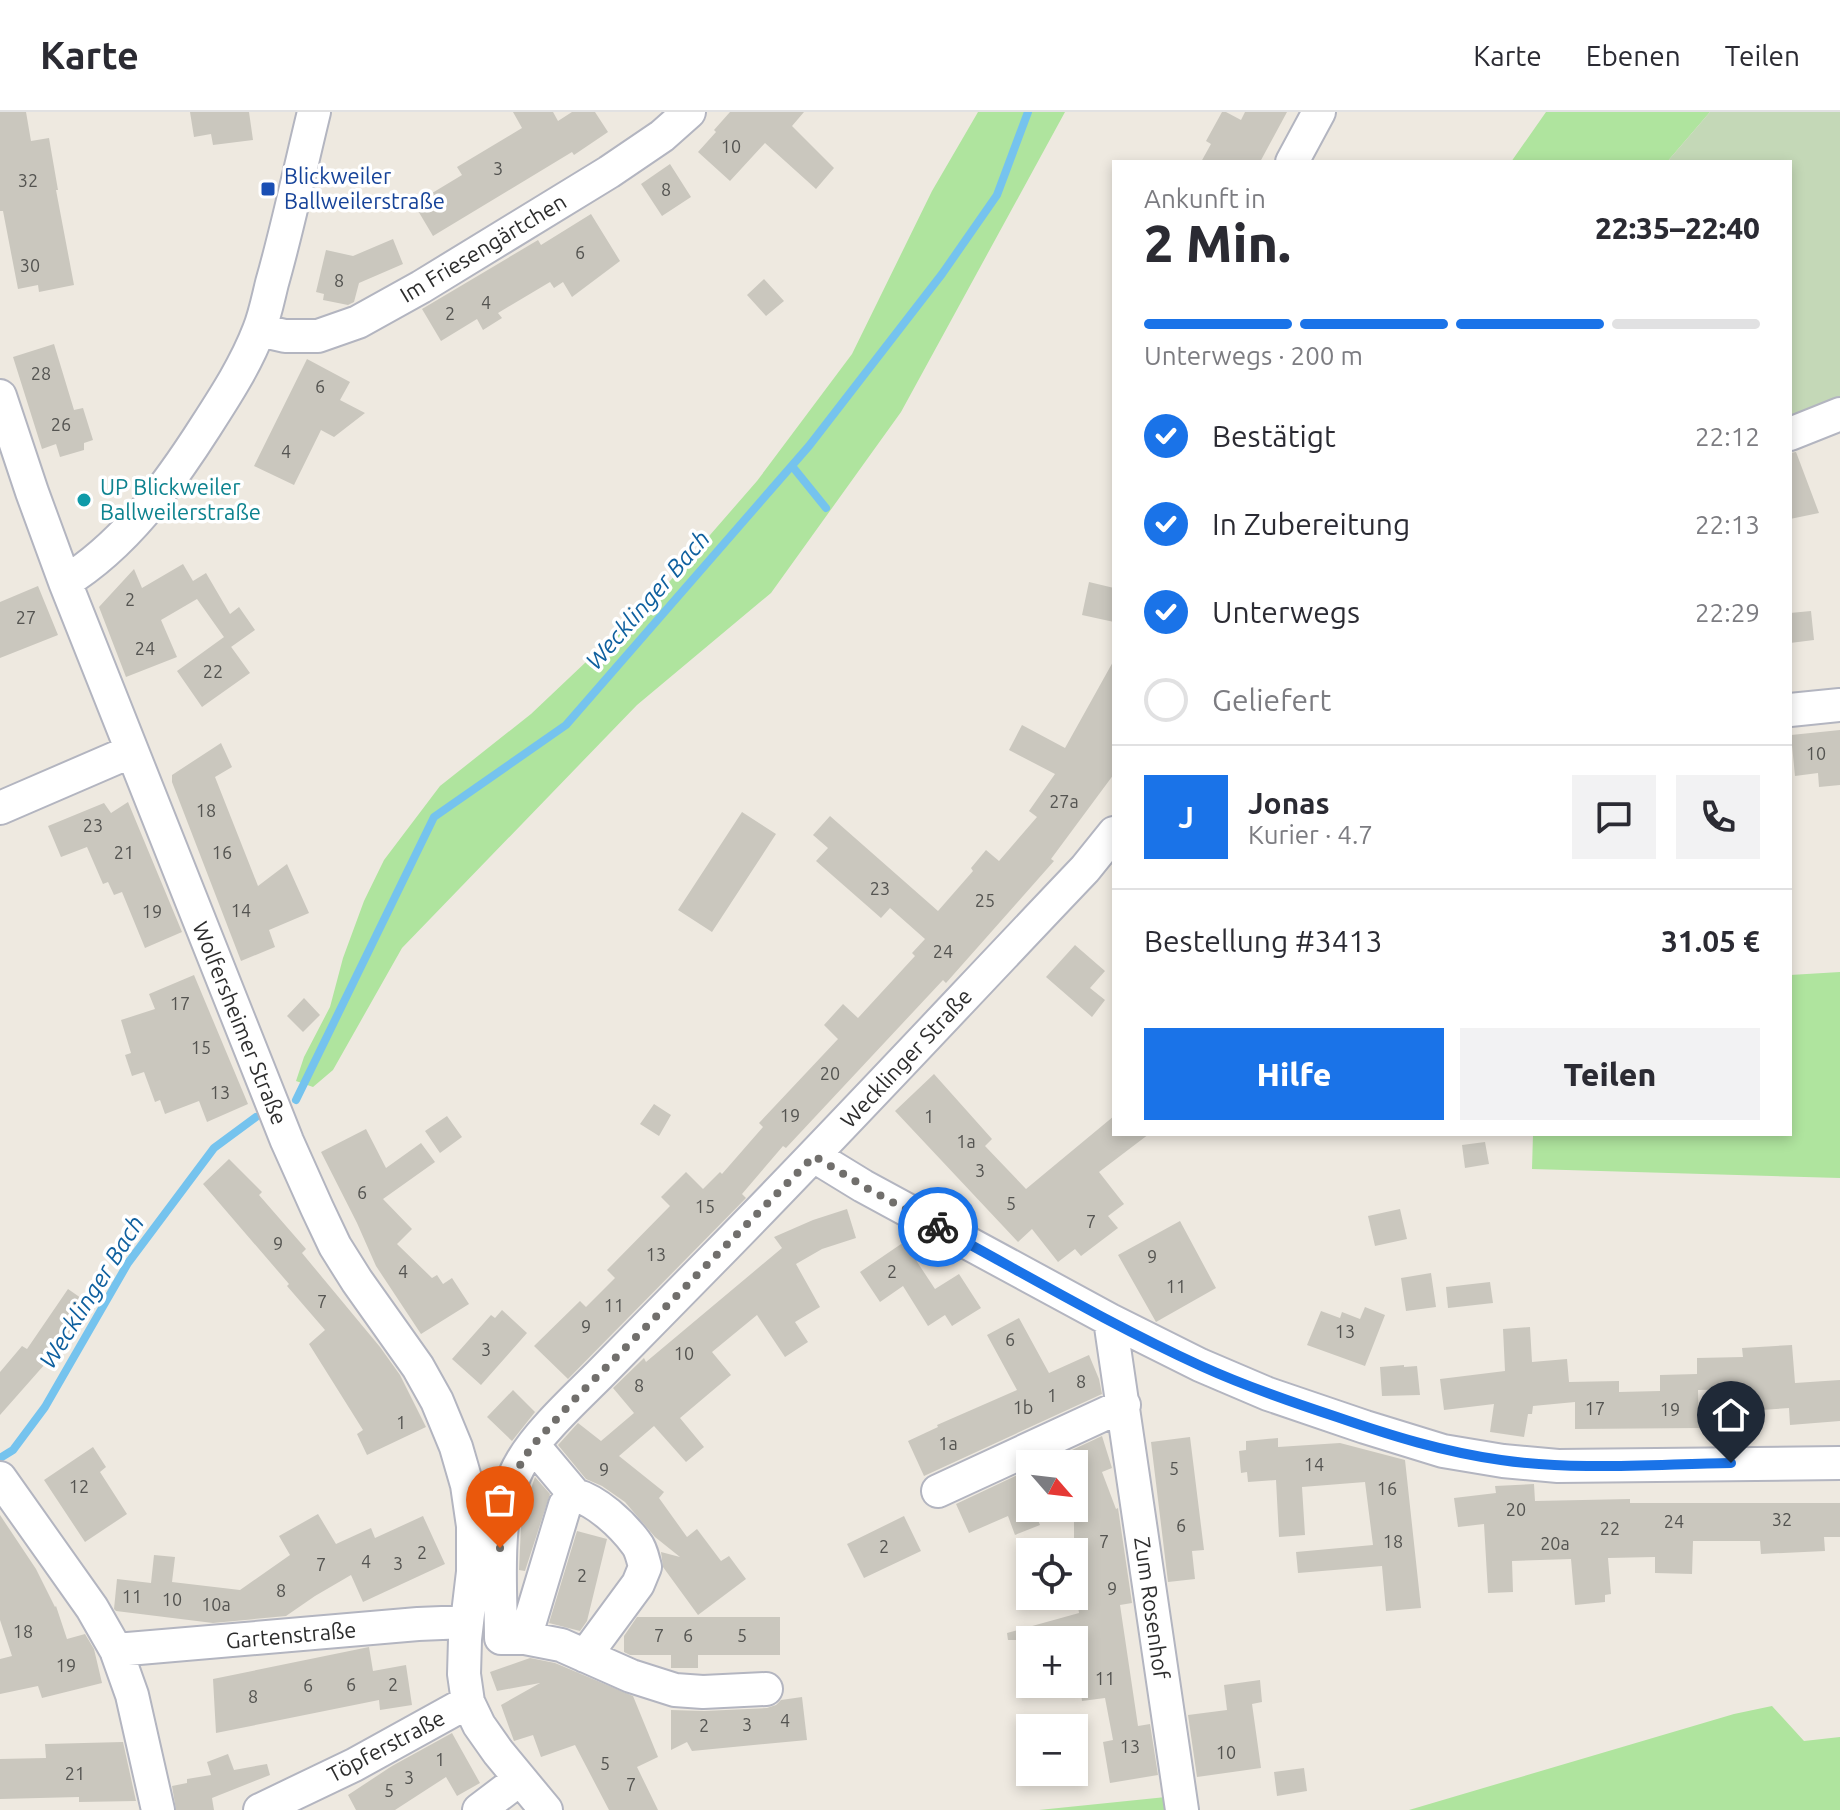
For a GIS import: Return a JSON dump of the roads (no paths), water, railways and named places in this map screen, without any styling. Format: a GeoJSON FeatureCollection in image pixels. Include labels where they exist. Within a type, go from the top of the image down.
{"type":"FeatureCollection","features":[{"type":"Feature","properties":{"kind":"street"},"geometry":{"type":"LineString","coordinates":[[65,582],[108,549],[148,507],[176,471],[230,389],[259,330],[284,243],[314,112]]}},
{"type":"Feature","properties":{"kind":"street","name":"Im Friesengärtchen"},"geometry":{"type":"LineString","coordinates":[[259,330],[285,336],[318,336],[358,322],[609,172],[662,136],[689,112]]}},
{"type":"Feature","properties":{"kind":"street"},"geometry":{"type":"LineString","coordinates":[[1293,160],[1319,112]]}},
{"type":"Feature","properties":{"kind":"street","name":"Wolfersheimer Straße"},"geometry":{"type":"LineString","coordinates":[[0,396],[65,582],[287,1141],[335,1246],[418,1367],[437,1401],[456,1447],[467,1485],[473,1526],[473,1572],[464,1674],[468,1702]]}},
{"type":"Feature","properties":{"kind":"street"},"geometry":{"type":"LineString","coordinates":[[1792,433],[1840,414]]}},
{"type":"Feature","properties":{"kind":"street"},"geometry":{"type":"LineString","coordinates":[[1792,710],[1840,705]]}},
{"type":"Feature","properties":{"kind":"street"},"geometry":{"type":"LineString","coordinates":[[0,808],[132,751]]}},
{"type":"Feature","properties":{"kind":"street","name":"Wecklinger Straße"},"geometry":{"type":"LineString","coordinates":[[513,1638],[500,1548],[505,1507],[513,1480],[533,1445],[814,1156],[1085,869],[1112,835]]}},
{"type":"Feature","properties":{"kind":"street"},"geometry":{"type":"LineString","coordinates":[[814,1156],[863,1186],[1110,1320],[1200,1365],[1268,1394],[1443,1451],[1558,1466],[1840,1463]]}},
{"type":"Feature","properties":{"kind":"street","name":"Zum Rosenhof"},"geometry":{"type":"LineString","coordinates":[[1110,1320],[1182,1810]]}},
{"type":"Feature","properties":{"kind":"street"},"geometry":{"type":"LineString","coordinates":[[938,1491],[1124,1405]]}},
{"type":"Feature","properties":{"kind":"street"},"geometry":{"type":"LineString","coordinates":[[533,1445],[575,1495],[586,1498],[607,1512],[638,1544],[645,1567],[638,1584],[585,1656]]}},
{"type":"Feature","properties":{"kind":"street"},"geometry":{"type":"LineString","coordinates":[[4,1482],[92,1608],[116,1650],[132,1695],[158,1810]]}},
{"type":"Feature","properties":{"kind":"street"},"geometry":{"type":"LineString","coordinates":[[513,1638],[565,1505],[575,1495]]}},
{"type":"Feature","properties":{"kind":"street","name":"Gartenstraße"},"geometry":{"type":"LineString","coordinates":[[116,1650],[418,1624],[561,1645],[631,1676],[675,1690],[766,1689]]}},
{"type":"Feature","properties":{"kind":"street"},"geometry":{"type":"LineString","coordinates":[[468,1702],[485,1734],[546,1810]]}},
{"type":"Feature","properties":{"kind":"street","name":"Töpferstraße"},"geometry":{"type":"LineString","coordinates":[[260,1810],[306,1800],[354,1765],[468,1702]]}},
{"type":"Feature","properties":{"kind":"street"},"geometry":{"type":"LineString","coordinates":[[479,1810],[520,1779]]}},
{"type":"Feature","properties":{"kind":"waterway","name":"Wecklinger Bach"},"geometry":{"type":"LineString","coordinates":[[296,1100],[434,817],[566,725],[809,446],[942,274],[997,195],[1028,112]]}},
{"type":"Feature","properties":{"kind":"waterway"},"geometry":{"type":"LineString","coordinates":[[792,466],[826,508]]}},
{"type":"Feature","properties":{"kind":"waterway","name":"Wecklinger Bach"},"geometry":{"type":"LineString","coordinates":[[0,1458],[13,1450],[45,1407],[128,1263],[214,1148],[256,1117]]}},
{"type":"Feature","properties":{"kind":"place","name":"Blickweiler Ballweilerstraße"},"geometry":{"type":"Point","coordinates":[268,189]}},
{"type":"Feature","properties":{"kind":"place","name":"UP Blickweiler Ballweilerstraße"},"geometry":{"type":"Point","coordinates":[84,500]}}]}
